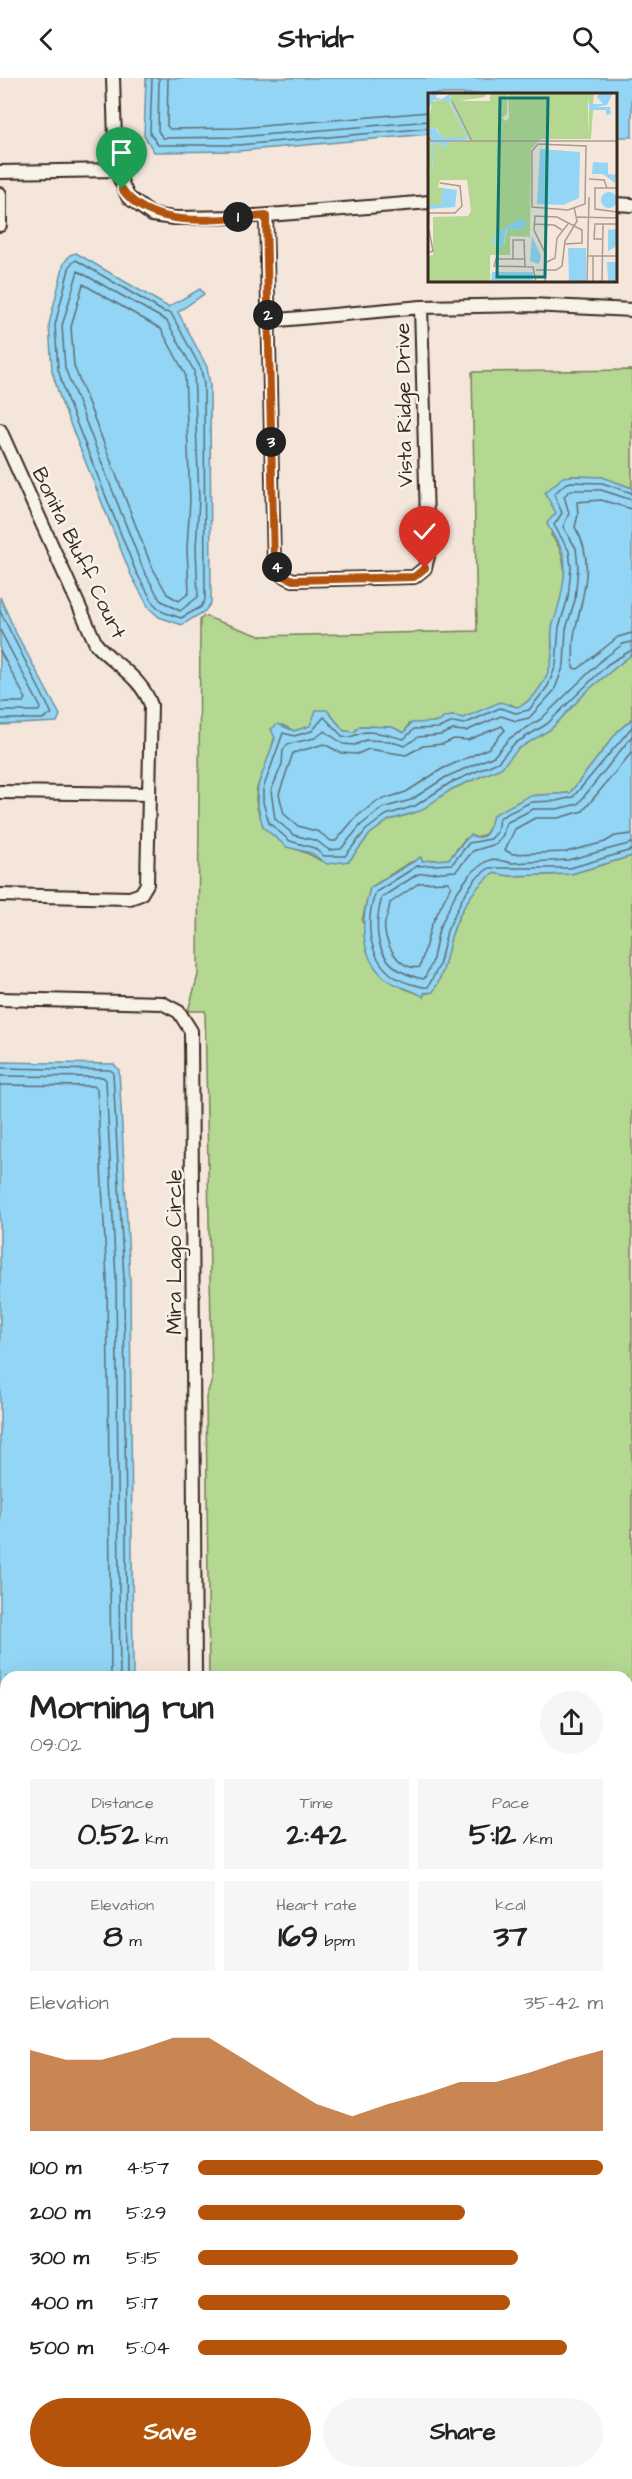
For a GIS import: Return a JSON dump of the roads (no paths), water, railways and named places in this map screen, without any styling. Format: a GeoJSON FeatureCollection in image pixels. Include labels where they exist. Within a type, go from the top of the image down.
{"type":"FeatureCollection","features":[{"type":"Feature","properties":{"kind":"street"},"geometry":{"type":"LineString","coordinates":[[113,78],[116,170],[128,197],[145,211],[174,219],[266,216],[428,202]]}},
{"type":"Feature","properties":{"kind":"street"},"geometry":{"type":"LineString","coordinates":[[0,172],[116,170]]}},
{"type":"Feature","properties":{"kind":"street"},"geometry":{"type":"LineString","coordinates":[[0,194],[0,225]]}},
{"type":"Feature","properties":{"kind":"street"},"geometry":{"type":"LineString","coordinates":[[617,204],[632,205]]}},
{"type":"Feature","properties":{"kind":"street","name":"Vista Ridge Drive"},"geometry":{"type":"LineString","coordinates":[[266,216],[274,564],[282,575],[293,580],[414,577],[425,568],[428,556],[421,307]]}},
{"type":"Feature","properties":{"kind":"street"},"geometry":{"type":"LineString","coordinates":[[268,321],[421,307],[531,305],[632,310]]}},
{"type":"Feature","properties":{"kind":"street","name":"Bonita Bluff Court"},"geometry":{"type":"LineString","coordinates":[[0,430],[96,644],[113,662],[140,681],[151,705],[147,884],[141,894],[130,898],[0,895]]}},
{"type":"Feature","properties":{"kind":"street"},"geometry":{"type":"LineString","coordinates":[[0,792],[150,794]]}},
{"type":"Feature","properties":{"kind":"street","name":"Mira Lago Circle"},"geometry":{"type":"LineString","coordinates":[[0,999],[162,1003],[178,1012],[191,1031],[195,1671]]}},
{"type":"Feature","properties":{"kind":"water"},"geometry":{"type":"Polygon","coordinates":[[[146,78],[632,78],[632,137],[617,137],[617,93],[428,93],[428,134],[239,151],[154,152],[144,135],[146,78]]]}},
{"type":"Feature","properties":{"kind":"water"},"geometry":{"type":"Polygon","coordinates":[[[76,253],[168,307],[200,289],[204,294],[178,312],[207,367],[210,385],[211,603],[205,611],[182,625],[159,617],[149,608],[131,575],[61,401],[52,371],[49,324],[64,263],[70,255],[76,253]]]}},
{"type":"Feature","properties":{"kind":"water"},"geometry":{"type":"Polygon","coordinates":[[[563,477],[602,477],[632,488],[632,654],[588,690],[551,729],[518,749],[501,768],[452,789],[420,811],[389,820],[370,834],[349,861],[327,864],[311,853],[287,847],[263,827],[257,803],[258,786],[275,738],[271,729],[278,724],[294,731],[310,726],[316,710],[327,710],[344,731],[354,732],[360,726],[392,727],[404,733],[411,723],[439,722],[445,717],[454,716],[463,718],[500,702],[517,707],[530,700],[535,694],[545,679],[551,663],[552,628],[565,573],[563,552],[547,523],[556,513],[545,493],[563,477]]]}},
{"type":"Feature","properties":{"kind":"water"},"geometry":{"type":"Polygon","coordinates":[[[0,597],[16,633],[60,715],[57,722],[0,725],[0,597]]]}},
{"type":"Feature","properties":{"kind":"water"},"geometry":{"type":"Polygon","coordinates":[[[632,719],[632,856],[571,874],[510,876],[493,873],[474,892],[459,917],[452,934],[443,971],[433,992],[424,993],[424,997],[386,979],[377,970],[366,948],[364,924],[370,888],[421,857],[422,861],[449,859],[470,835],[480,837],[487,833],[493,815],[529,796],[570,793],[618,731],[632,719]]]}},
{"type":"Feature","properties":{"kind":"water"},"geometry":{"type":"Polygon","coordinates":[[[0,1062],[114,1064],[119,1070],[130,1279],[133,1671],[0,1671],[0,1062]]]}}]}
